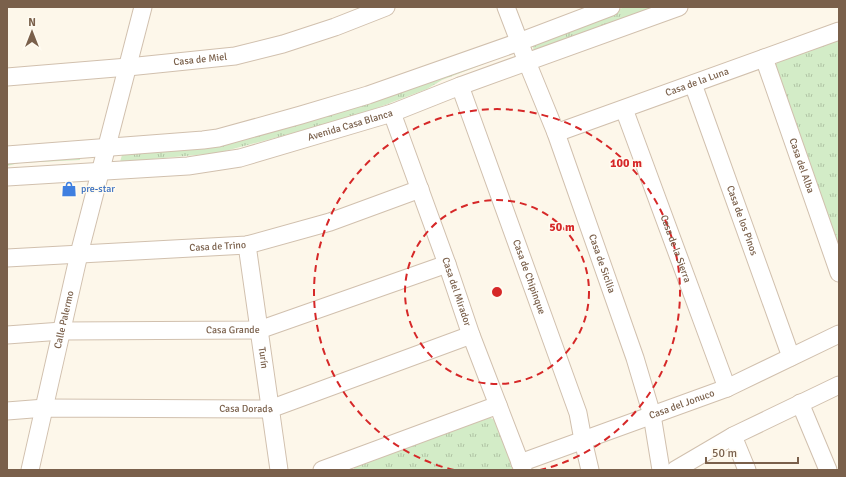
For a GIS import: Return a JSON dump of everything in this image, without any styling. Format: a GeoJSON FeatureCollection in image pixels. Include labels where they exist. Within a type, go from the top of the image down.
{"type":"FeatureCollection","features":[{"type":"Feature","properties":{"kind":"street","name":"Calle Palermo"},"geometry":{"type":"LineString","coordinates":[[30,470],[79,254],[143,7]]}},
{"type":"Feature","properties":{"kind":"street","name":"Casa de Miel"},"geometry":{"type":"LineString","coordinates":[[7,77],[235,56],[298,39],[335,27],[386,7]]}},
{"type":"Feature","properties":{"kind":"street","name":"Casa de Sicilia"},"geometry":{"type":"LineString","coordinates":[[506,7],[556,133],[635,358],[652,414],[661,470]]}},
{"type":"Feature","properties":{"kind":"street"},"geometry":{"type":"LineString","coordinates":[[7,155],[106,149],[218,138],[368,95],[519,42],[612,7]]}},
{"type":"Feature","properties":{"kind":"street","name":"Avenida Casa Blanca"},"geometry":{"type":"LineString","coordinates":[[7,177],[100,170],[188,166],[234,159],[259,153],[392,113],[460,86],[679,7]]}},
{"type":"Feature","properties":{"kind":"street","name":"Casa de la Luna"},"geometry":{"type":"LineString","coordinates":[[556,133],[839,31]]}},
{"type":"Feature","properties":{"kind":"street","name":"Casa del Alba"},"geometry":{"type":"LineString","coordinates":[[764,58],[839,273]]}},
{"type":"Feature","properties":{"kind":"street","name":"Casa de los Pinos"},"geometry":{"type":"LineString","coordinates":[[693,84],[791,357]]}},
{"type":"Feature","properties":{"kind":"street","name":"Casa de Chipinque"},"geometry":{"type":"LineString","coordinates":[[460,86],[578,412],[590,470]]}},
{"type":"Feature","properties":{"kind":"street","name":"Casa de la Sierra"},"geometry":{"type":"LineString","coordinates":[[624,109],[727,388]]}},
{"type":"Feature","properties":{"kind":"street","name":"Casa del Mirador"},"geometry":{"type":"LineString","coordinates":[[392,113],[471,335],[521,466]]}},
{"type":"Feature","properties":{"kind":"street","name":"Casa de Trino"},"geometry":{"type":"LineString","coordinates":[[7,258],[247,245],[330,222],[420,189]]}},
{"type":"Feature","properties":{"kind":"street","name":"Turín"},"geometry":{"type":"LineString","coordinates":[[247,245],[278,470]]}},
{"type":"Feature","properties":{"kind":"street","name":"Casa Grande"},"geometry":{"type":"LineString","coordinates":[[7,335],[62,331],[259,330],[447,264]]}},
{"type":"Feature","properties":{"kind":"street","name":"Casa del Jonuco"},"geometry":{"type":"LineString","coordinates":[[521,466],[583,440],[727,388],[839,334]]}},
{"type":"Feature","properties":{"kind":"street","name":"Casa Dorada"},"geometry":{"type":"LineString","coordinates":[[7,411],[45,408],[270,409],[471,335]]}},
{"type":"Feature","properties":{"kind":"street"},"geometry":{"type":"LineString","coordinates":[[675,470],[733,436],[839,385]]}},
{"type":"Feature","properties":{"kind":"street"},"geometry":{"type":"LineString","coordinates":[[800,403],[828,470]]}},
{"type":"Feature","properties":{"kind":"street"},"geometry":{"type":"LineString","coordinates":[[323,470],[498,405]]}},
{"type":"Feature","properties":{"kind":"street"},"geometry":{"type":"LineString","coordinates":[[733,436],[747,470]]}},
{"type":"Feature","properties":{"kind":"green space"},"geometry":{"type":"Polygon","coordinates":[[[624,7],[655,7],[534,51],[532,44],[591,23],[624,7]]]}},
{"type":"Feature","properties":{"kind":"green space"},"geometry":{"type":"Polygon","coordinates":[[[839,36],[839,246],[775,67],[779,58],[839,36]]]}},
{"type":"Feature","properties":{"kind":"green space"},"geometry":{"type":"Polygon","coordinates":[[[482,59],[484,64],[442,80],[427,89],[353,117],[218,153],[120,162],[123,151],[206,144],[482,59]]]}},
{"type":"Feature","properties":{"kind":"green space"},"geometry":{"type":"Polygon","coordinates":[[[80,155],[80,160],[19,163],[7,166],[7,159],[80,155]]]}},
{"type":"Feature","properties":{"kind":"green space"},"geometry":{"type":"Polygon","coordinates":[[[485,416],[496,420],[515,470],[354,470],[354,464],[485,416]]]}},
{"type":"Feature","properties":{"kind":"place","name":"pre-star"},"geometry":{"type":"Point","coordinates":[69,189]}}]}
